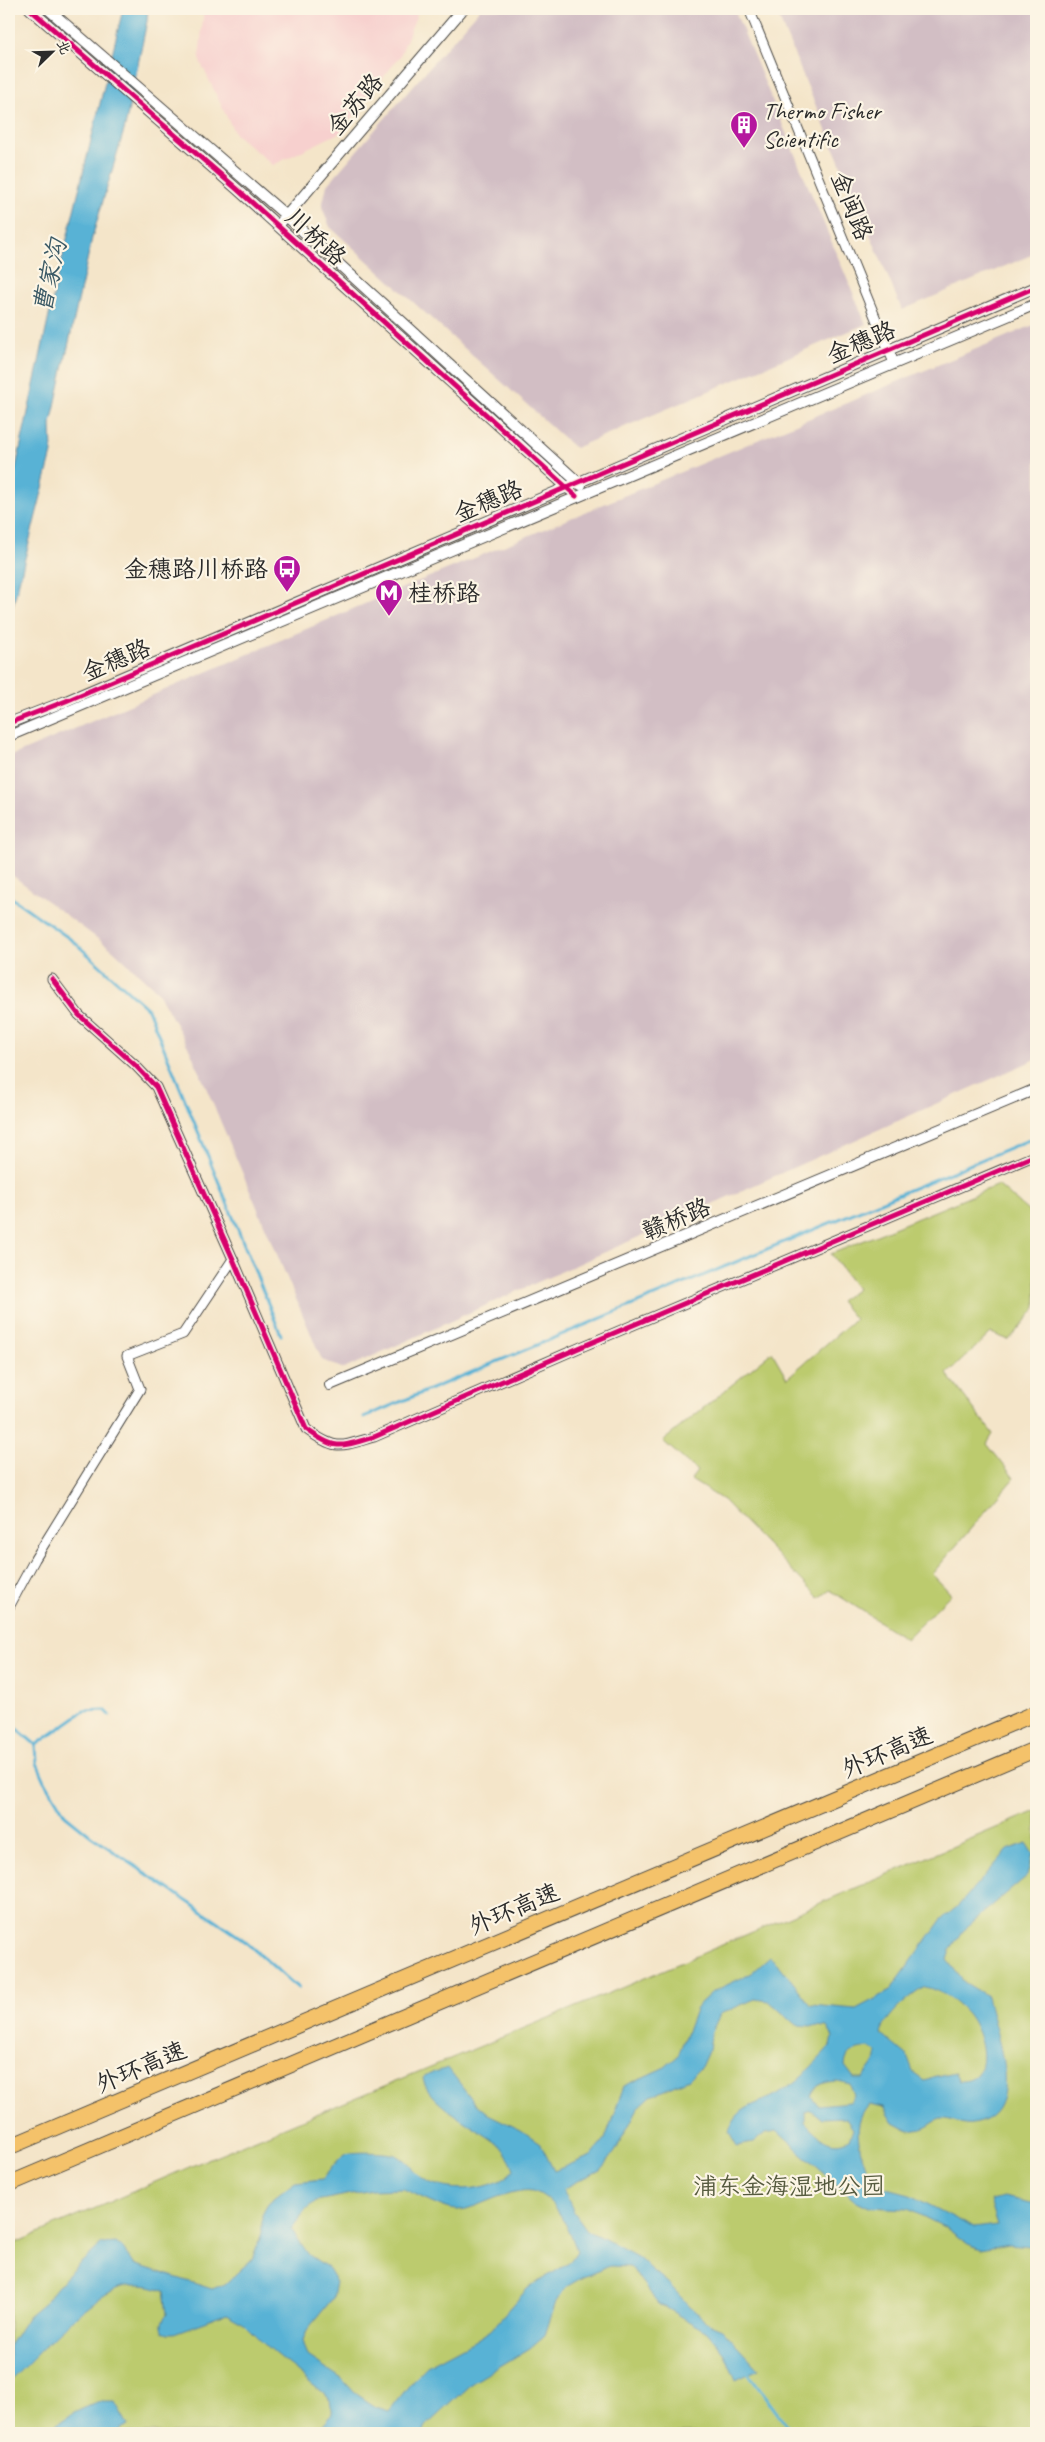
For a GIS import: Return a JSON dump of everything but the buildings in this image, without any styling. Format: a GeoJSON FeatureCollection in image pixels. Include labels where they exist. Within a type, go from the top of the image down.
{"type":"FeatureCollection","features":[{"type":"Feature","properties":{"kind":"highway","name":"外环高速"},"geometry":{"type":"LineString","coordinates":[[9,2147],[1036,1713]]}},
{"type":"Feature","properties":{"kind":"highway"},"geometry":{"type":"LineString","coordinates":[[9,2184],[1036,1749]]}},
{"type":"Feature","properties":{"kind":"street","name":"川桥路"},"geometry":{"type":"LineString","coordinates":[[30,9],[237,189],[576,496]]}},
{"type":"Feature","properties":{"kind":"street","name":"川桥路"},"geometry":{"type":"LineString","coordinates":[[48,9],[286,216],[587,492]]}},
{"type":"Feature","properties":{"kind":"street","name":"金苏路"},"geometry":{"type":"LineString","coordinates":[[277,226],[463,9]]}},
{"type":"Feature","properties":{"kind":"street","name":"金闽路"},"geometry":{"type":"LineString","coordinates":[[749,9],[894,364]]}},
{"type":"Feature","properties":{"kind":"street","name":"金穗路"},"geometry":{"type":"LineString","coordinates":[[11,722],[1036,287]]}},
{"type":"Feature","properties":{"kind":"street","name":"金穗路"},"geometry":{"type":"LineString","coordinates":[[13,734],[1036,304]]}},
{"type":"Feature","properties":{"kind":"street"},"geometry":{"type":"LineString","coordinates":[[11,722],[13,734]]}},
{"type":"Feature","properties":{"kind":"street"},"geometry":{"type":"LineString","coordinates":[[52,980],[79,1015],[135,1065],[156,1087],[306,1428],[326,1444],[344,1446],[374,1437],[580,1347],[1036,1155]]}},
{"type":"Feature","properties":{"kind":"street","name":"赣桥路"},"geometry":{"type":"LineString","coordinates":[[330,1385],[1036,1089]]}},
{"type":"Feature","properties":{"kind":"street"},"geometry":{"type":"LineString","coordinates":[[9,1607],[35,1559],[140,1389],[127,1356],[182,1334],[233,1259]]}},
{"type":"Feature","properties":{"kind":"shaded area"},"geometry":{"type":"Polygon","coordinates":[[[204,9],[419,9],[400,56],[341,132],[273,165],[235,134],[199,59],[204,9]]]}},
{"type":"Feature","properties":{"kind":"shaded area"},"geometry":{"type":"Polygon","coordinates":[[[480,9],[734,9],[866,324],[575,448],[330,227],[322,207],[327,185],[480,9]]]}},
{"type":"Feature","properties":{"kind":"shaded area"},"geometry":{"type":"Polygon","coordinates":[[[775,9],[1036,9],[1036,253],[902,310],[775,9]]]}},
{"type":"Feature","properties":{"kind":"shaded area"},"geometry":{"type":"Polygon","coordinates":[[[1036,324],[1036,1059],[344,1369],[322,1360],[191,1052],[158,992],[113,950],[9,873],[9,757],[369,602],[1036,324]]]}},
{"type":"Feature","properties":{"kind":"green space"},"geometry":{"type":"Polygon","coordinates":[[[998,1185],[1036,1218],[1036,1308],[1009,1340],[991,1333],[947,1374],[993,1434],[987,1444],[1014,1478],[932,1574],[951,1594],[906,1639],[830,1590],[819,1598],[723,1500],[691,1480],[697,1471],[663,1441],[772,1352],[787,1378],[855,1319],[840,1301],[857,1289],[831,1254],[998,1185]]]}},
{"type":"Feature","properties":{"kind":"green space","name":"浦东金海湿地公园"},"geometry":{"type":"Polygon","coordinates":[[[1036,1811],[1036,2433],[9,2433],[9,2246],[210,2158],[619,1989],[1036,1811]]]}},
{"type":"Feature","properties":{"kind":"water","name":"曹家沟"},"geometry":{"type":"Polygon","coordinates":[[[123,9],[148,9],[147,21],[125,127],[92,238],[51,424],[52,453],[9,621],[9,499],[56,284],[123,9]]]}},
{"type":"Feature","properties":{"kind":"water"},"geometry":{"type":"Polygon","coordinates":[[[1026,1843],[1033,1854],[1027,1876],[962,1931],[950,1950],[947,1960],[964,1982],[987,1996],[1001,2049],[1004,2069],[1004,2089],[1000,2105],[990,2117],[972,2124],[941,2119],[922,2129],[909,2131],[894,2123],[884,2107],[869,2104],[862,2113],[858,2133],[859,2143],[872,2185],[910,2195],[974,2228],[998,2225],[990,2200],[1004,2197],[1036,2204],[1036,2250],[1030,2246],[1008,2244],[981,2249],[968,2244],[946,2228],[908,2209],[868,2207],[854,2200],[777,2131],[765,2133],[753,2143],[737,2146],[729,2132],[737,2116],[749,2107],[771,2097],[793,2083],[831,2046],[833,2037],[827,2027],[796,2025],[769,2001],[755,1999],[720,2014],[712,2031],[709,2049],[701,2067],[689,2079],[651,2096],[638,2108],[615,2152],[600,2170],[563,2189],[574,2212],[587,2230],[637,2257],[668,2283],[690,2307],[710,2324],[722,2329],[759,2369],[736,2380],[725,2354],[707,2332],[659,2304],[630,2267],[610,2266],[583,2277],[566,2287],[556,2302],[545,2335],[530,2348],[472,2383],[426,2426],[423,2433],[315,2433],[333,2413],[330,2402],[325,2395],[267,2347],[244,2324],[226,2314],[174,2333],[164,2333],[162,2323],[167,2314],[164,2291],[145,2285],[131,2285],[118,2288],[99,2299],[72,2320],[9,2382],[9,2346],[28,2316],[46,2301],[66,2276],[102,2244],[116,2243],[123,2248],[134,2264],[212,2289],[225,2284],[252,2259],[262,2233],[262,2215],[269,2202],[295,2182],[322,2179],[340,2158],[346,2154],[371,2152],[396,2155],[425,2180],[459,2189],[485,2186],[506,2177],[514,2169],[505,2152],[495,2142],[441,2104],[426,2087],[423,2078],[448,2068],[475,2103],[488,2114],[521,2130],[540,2143],[554,2171],[591,2156],[605,2139],[624,2086],[665,2067],[678,2056],[696,2007],[712,1992],[752,1973],[770,1957],[780,1966],[811,2005],[856,2009],[890,1991],[941,1920],[958,1906],[1008,1850],[1026,1843]],[[925,1987],[893,2014],[883,2027],[881,2034],[907,2056],[913,2072],[924,2080],[955,2073],[959,2081],[971,2079],[978,2073],[982,2064],[983,2053],[981,2041],[971,2019],[952,1999],[941,1993],[925,1987]],[[869,2048],[856,2051],[847,2057],[845,2066],[854,2078],[863,2078],[877,2059],[877,2052],[869,2048]],[[837,2081],[824,2083],[815,2089],[811,2096],[818,2105],[850,2102],[854,2095],[850,2084],[837,2081]],[[811,2110],[805,2112],[805,2122],[825,2140],[836,2143],[849,2139],[853,2128],[846,2118],[822,2119],[811,2110]],[[403,2189],[372,2190],[316,2201],[291,2229],[309,2255],[327,2267],[336,2282],[333,2298],[307,2330],[303,2340],[308,2356],[342,2379],[355,2393],[376,2407],[389,2411],[427,2366],[491,2330],[528,2288],[569,2263],[577,2251],[566,2225],[554,2207],[540,2194],[532,2191],[510,2193],[462,2210],[438,2205],[403,2189]]]}},
{"type":"Feature","properties":{"kind":"water"},"geometry":{"type":"Polygon","coordinates":[[[100,2402],[115,2402],[128,2425],[114,2433],[46,2433],[72,2414],[100,2402]]]}},
{"type":"Feature","properties":{"kind":"waterway"},"geometry":{"type":"LineString","coordinates":[[9,896],[73,941],[148,1009],[281,1335]]}},
{"type":"Feature","properties":{"kind":"waterway"},"geometry":{"type":"LineString","coordinates":[[364,1417],[1036,1137]]}},
{"type":"Feature","properties":{"kind":"waterway"},"geometry":{"type":"LineString","coordinates":[[9,1722],[36,1745],[84,1711],[105,1710],[110,1715]]}},
{"type":"Feature","properties":{"kind":"waterway"},"geometry":{"type":"LineString","coordinates":[[36,1745],[37,1763],[65,1815],[91,1836],[241,1938],[298,1988]]}},
{"type":"Feature","properties":{"kind":"waterway"},"geometry":{"type":"LineString","coordinates":[[747,2372],[792,2433]]}},
{"type":"Feature","properties":{"kind":"cycle path"},"geometry":{"type":"LineString","coordinates":[[30,9],[237,189],[576,496]]}},
{"type":"Feature","properties":{"kind":"cycle path"},"geometry":{"type":"LineString","coordinates":[[9,723],[66,701],[1036,287]]}},
{"type":"Feature","properties":{"kind":"cycle path"},"geometry":{"type":"LineString","coordinates":[[52,979],[79,1015],[135,1065],[156,1087],[306,1429],[331,1444],[345,1445],[374,1437],[581,1347],[1036,1155]]}},
{"type":"Feature","properties":{"kind":"place","name":"Thermo Fisher Scientific"},"geometry":{"type":"Point","coordinates":[744,149]}},
{"type":"Feature","properties":{"kind":"place","name":"金穗路川桥路"},"geometry":{"type":"Point","coordinates":[287,593]}},
{"type":"Feature","properties":{"kind":"place","name":"桂桥路"},"geometry":{"type":"Point","coordinates":[389,617]}}]}
